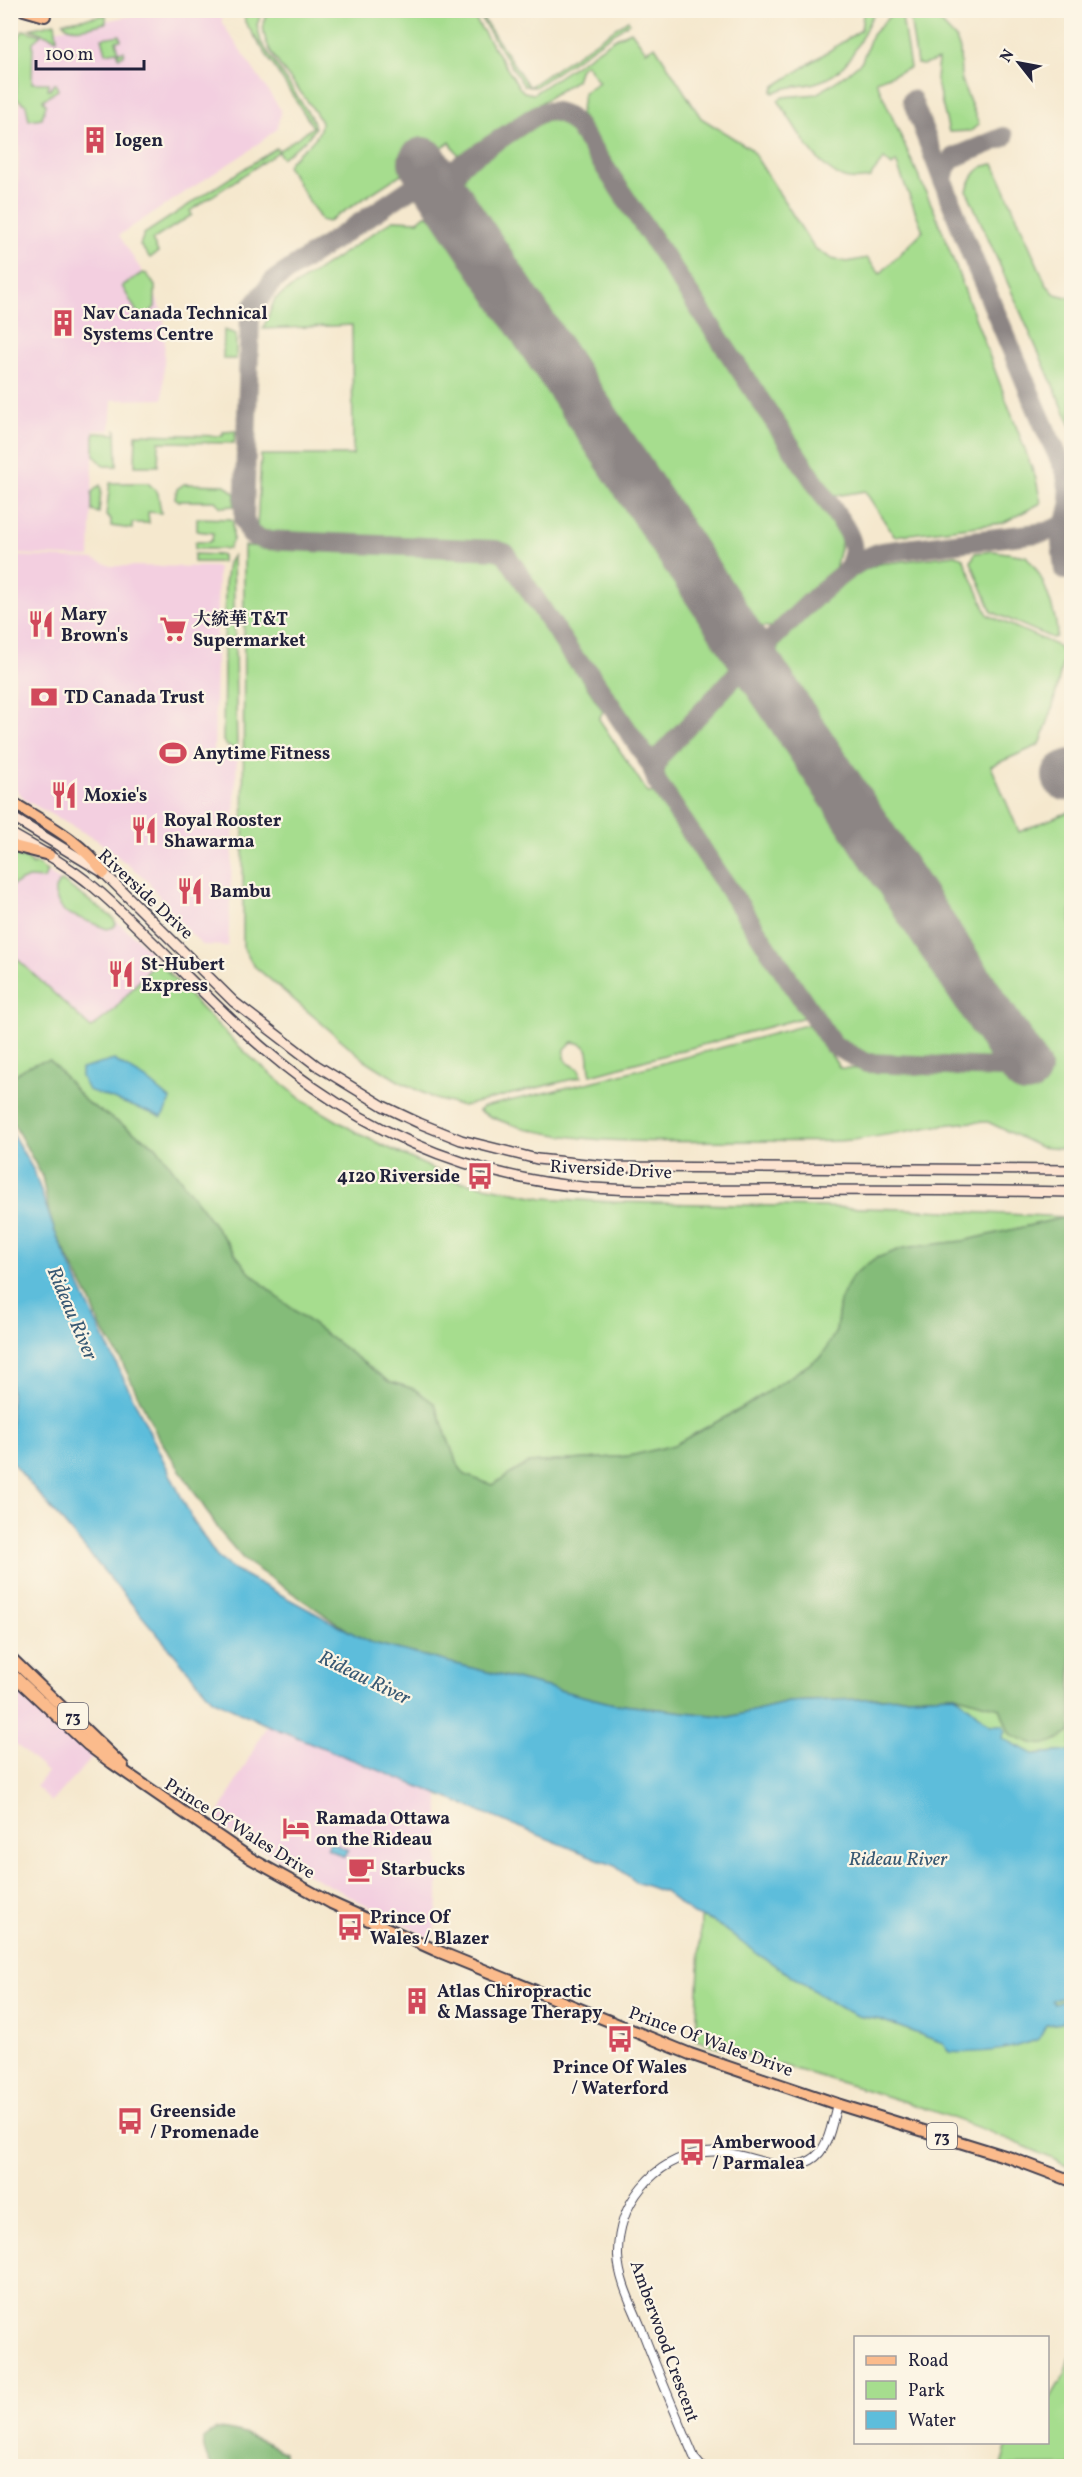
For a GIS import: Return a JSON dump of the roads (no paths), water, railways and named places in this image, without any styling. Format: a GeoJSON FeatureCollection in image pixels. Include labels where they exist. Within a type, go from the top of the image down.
{"type":"FeatureCollection","features":[{"type":"Feature","properties":{"kind":"main road"},"geometry":{"type":"LineString","coordinates":[[24,10],[45,16]]}},
{"type":"Feature","properties":{"kind":"main road"},"geometry":{"type":"LineString","coordinates":[[10,801],[80,845],[104,873]]}},
{"type":"Feature","properties":{"kind":"main road","name":"Riverside Drive"},"geometry":{"type":"LineString","coordinates":[[10,816],[104,873],[241,1008],[333,1077],[419,1124],[496,1150],[555,1162],[616,1167],[1071,1170]]}},
{"type":"Feature","properties":{"kind":"main road","name":"Riverside Drive"},"geometry":{"type":"LineString","coordinates":[[10,833],[49,855],[94,886],[251,1037],[313,1087],[394,1136],[481,1168],[533,1180],[612,1189],[1071,1192]]}},
{"type":"Feature","properties":{"kind":"main road"},"geometry":{"type":"LineString","coordinates":[[10,845],[49,855]]}},
{"type":"Feature","properties":{"kind":"main road"},"geometry":{"type":"LineString","coordinates":[[131,921],[142,909]]}},
{"type":"Feature","properties":{"kind":"main road","name":"Prince Of Wales Drive"},"geometry":{"type":"LineString","coordinates":[[10,1657],[134,1777]]}},
{"type":"Feature","properties":{"kind":"main road","name":"Prince Of Wales Drive"},"geometry":{"type":"LineString","coordinates":[[10,1672],[88,1745],[183,1814],[260,1864],[339,1907],[435,1950],[690,2054],[837,2104],[1011,2158],[1071,2181]]}},
{"type":"Feature","properties":{"kind":"street","name":"Amberwood Crescent"},"geometry":{"type":"LineString","coordinates":[[701,2466],[695,2459],[661,2380],[621,2277],[618,2257],[620,2224],[635,2194],[646,2181],[659,2169],[690,2155],[707,2152],[733,2152],[790,2166],[813,2159],[821,2151],[829,2136],[837,2104]]}},
{"type":"Feature","properties":{"kind":"water"},"geometry":{"type":"Polygon","coordinates":[[[114,1060],[146,1079],[171,1100],[162,1117],[88,1090],[81,1077],[81,1069],[114,1060]]]}},
{"type":"Feature","properties":{"kind":"water","name":"Rideau River"},"geometry":{"type":"Polygon","coordinates":[[[10,1130],[34,1171],[55,1232],[193,1521],[218,1558],[235,1570],[369,1642],[614,1704],[729,1717],[789,1702],[955,1695],[990,1725],[1003,1725],[1005,1730],[1002,1738],[1033,1754],[1071,1751],[1071,1996],[1052,2000],[1053,2003],[1068,2000],[1070,2004],[1066,2009],[1067,2017],[1062,2023],[1046,2025],[1039,2039],[1017,2046],[983,2052],[949,2052],[943,2043],[881,2020],[858,2016],[839,2007],[756,1953],[714,1922],[693,1914],[664,1892],[636,1882],[615,1866],[267,1725],[212,1699],[11,1461],[10,1130]]]}},
{"type":"Feature","properties":{"kind":"water"},"geometry":{"type":"Polygon","coordinates":[[[330,1842],[348,1850],[344,1857],[327,1848],[330,1842]]]}},
{"type":"Feature","properties":{"kind":"place","name":"Iogen"},"geometry":{"type":"Point","coordinates":[95,140]}},
{"type":"Feature","properties":{"kind":"place","name":"Nav Canada Technical Systems Centre"},"geometry":{"type":"Point","coordinates":[63,323]}},
{"type":"Feature","properties":{"kind":"place","name":"Mary Brown's"},"geometry":{"type":"Point","coordinates":[41,624]}},
{"type":"Feature","properties":{"kind":"place","name":"大統華 T&T Supermarket"},"geometry":{"type":"Point","coordinates":[173,629]}},
{"type":"Feature","properties":{"kind":"place","name":"TD Canada Trust"},"geometry":{"type":"Point","coordinates":[44,697]}},
{"type":"Feature","properties":{"kind":"place","name":"Anytime Fitness"},"geometry":{"type":"Point","coordinates":[173,753]}},
{"type":"Feature","properties":{"kind":"place","name":"Moxie's"},"geometry":{"type":"Point","coordinates":[64,795]}},
{"type":"Feature","properties":{"kind":"place","name":"Royal Rooster Shawarma"},"geometry":{"type":"Point","coordinates":[144,830]}},
{"type":"Feature","properties":{"kind":"place","name":"Bambu"},"geometry":{"type":"Point","coordinates":[190,891]}},
{"type":"Feature","properties":{"kind":"place","name":"St-Hubert Express"},"geometry":{"type":"Point","coordinates":[121,974]}},
{"type":"Feature","properties":{"kind":"place","name":"4120 Riverside"},"geometry":{"type":"Point","coordinates":[480,1176]}},
{"type":"Feature","properties":{"kind":"place","name":"Ramada Ottawa on the Rideau"},"geometry":{"type":"Point","coordinates":[296,1828]}},
{"type":"Feature","properties":{"kind":"place","name":"Starbucks"},"geometry":{"type":"Point","coordinates":[361,1869]}},
{"type":"Feature","properties":{"kind":"place","name":"Prince Of Wales / Blazer"},"geometry":{"type":"Point","coordinates":[350,1927]}},
{"type":"Feature","properties":{"kind":"place","name":"Atlas Chiropractic & Massage Therapy"},"geometry":{"type":"Point","coordinates":[417,2001]}},
{"type":"Feature","properties":{"kind":"place","name":"Prince Of Wales / Waterford"},"geometry":{"type":"Point","coordinates":[620,2039]}},
{"type":"Feature","properties":{"kind":"place","name":"Greenside / Promenade"},"geometry":{"type":"Point","coordinates":[130,2121]}},
{"type":"Feature","properties":{"kind":"place","name":"Amberwood / Parmalea"},"geometry":{"type":"Point","coordinates":[692,2152]}}]}
